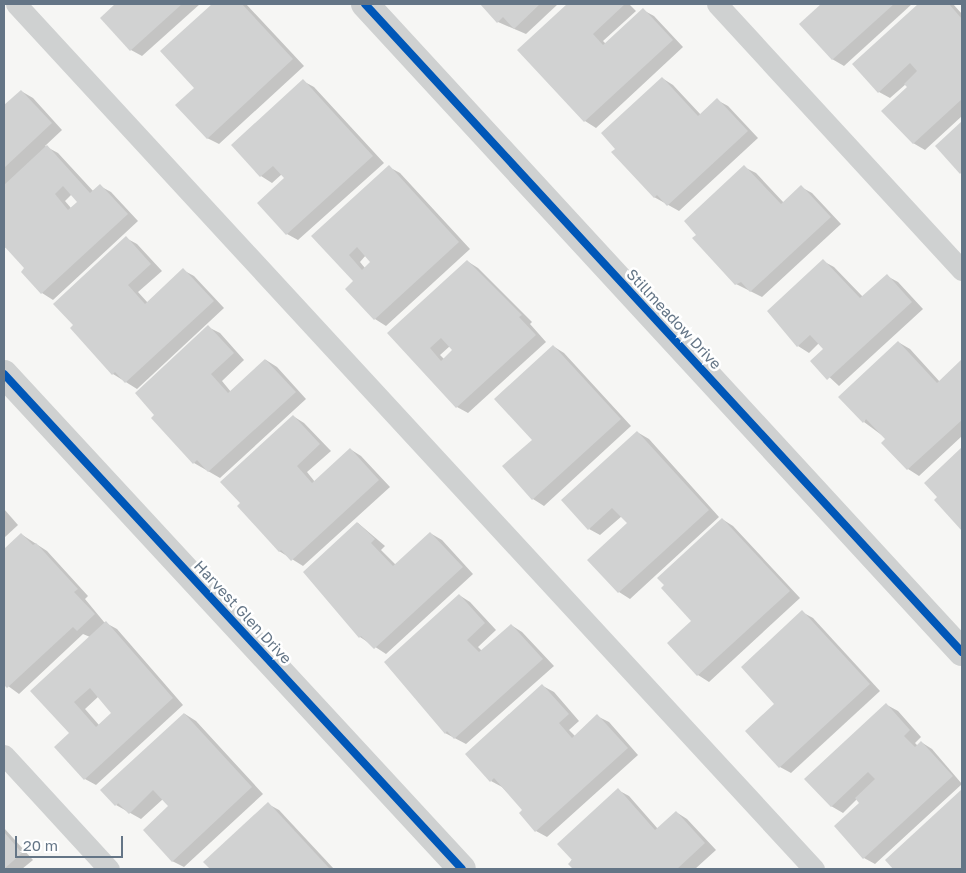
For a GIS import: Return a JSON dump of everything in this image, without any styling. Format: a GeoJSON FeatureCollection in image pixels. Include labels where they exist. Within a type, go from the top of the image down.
{"type":"FeatureCollection","features":[{"type":"Feature","properties":{"kind":"street","name":"Stillmeadow Drive"},"geometry":{"type":"LineString","coordinates":[[365,4],[962,652]]}},
{"type":"Feature","properties":{"kind":"street","name":"Harvest Glen Drive"},"geometry":{"type":"LineString","coordinates":[[4,374],[462,869]]}},
{"type":"Feature","properties":{"kind":"lane"},"geometry":{"type":"LineString","coordinates":[[16,4],[814,869]]}},
{"type":"Feature","properties":{"kind":"lane"},"geometry":{"type":"LineString","coordinates":[[717,4],[962,270]]}},
{"type":"Feature","properties":{"kind":"lane"},"geometry":{"type":"LineString","coordinates":[[4,756],[109,869]]}},
{"type":"Feature","properties":{"kind":"building"},"geometry":{"type":"Polygon","coordinates":[[[115,4],[182,4],[130,51],[100,18],[115,4]]]}},
{"type":"Feature","properties":{"kind":"building"},"geometry":{"type":"Polygon","coordinates":[[[212,4],[242,4],[293,59],[207,139],[175,105],[194,88],[160,51],[212,4]]]}},
{"type":"Feature","properties":{"kind":"building"},"geometry":{"type":"Polygon","coordinates":[[[480,4],[540,4],[514,29],[503,17],[497,23],[480,4]]]}},
{"type":"Feature","properties":{"kind":"building"},"geometry":{"type":"Polygon","coordinates":[[[567,4],[625,4],[593,34],[603,45],[643,8],[673,40],[584,122],[517,50],[567,4]]]}},
{"type":"Feature","properties":{"kind":"building"},"geometry":{"type":"Polygon","coordinates":[[[821,4],[894,4],[832,60],[799,24],[821,4]]]}},
{"type":"Feature","properties":{"kind":"building"},"geometry":{"type":"Polygon","coordinates":[[[918,4],[949,4],[962,19],[962,99],[913,144],[881,111],[907,87],[904,84],[917,71],[910,63],[878,93],[852,64],[918,4]]]}},
{"type":"Feature","properties":{"kind":"building"},"geometry":{"type":"Polygon","coordinates":[[[662,77],[698,116],[717,98],[748,131],[667,206],[657,195],[654,198],[611,152],[615,149],[601,133],[662,77]]]}},
{"type":"Feature","properties":{"kind":"building"},"geometry":{"type":"Polygon","coordinates":[[[303,79],[373,156],[286,235],[257,203],[284,178],[273,166],[260,177],[231,145],[303,79]]]}},
{"type":"Feature","properties":{"kind":"building"},"geometry":{"type":"Polygon","coordinates":[[[21,90],[52,123],[4,168],[4,105],[21,90]]]}},
{"type":"Feature","properties":{"kind":"building"},"geometry":{"type":"Polygon","coordinates":[[[962,121],[962,172],[960,174],[935,146],[962,121]]]}},
{"type":"Feature","properties":{"kind":"building"},"geometry":{"type":"Polygon","coordinates":[[[47,145],[90,193],[100,184],[128,214],[41,294],[21,272],[24,268],[4,246],[4,185],[47,145]],[[63,186],[55,194],[68,210],[77,202],[63,186]]]}},
{"type":"Feature","properties":{"kind":"building"},"geometry":{"type":"Polygon","coordinates":[[[389,165],[459,242],[374,320],[345,289],[353,281],[311,236],[389,165]],[[357,247],[349,255],[362,270],[370,262],[357,247]]]}},
{"type":"Feature","properties":{"kind":"building"},"geometry":{"type":"Polygon","coordinates":[[[744,165],[781,204],[801,185],[831,217],[750,292],[741,282],[735,285],[692,238],[696,235],[684,221],[744,165]]]}},
{"type":"Feature","properties":{"kind":"building"},"geometry":{"type":"Polygon","coordinates":[[[126,236],[151,264],[128,285],[145,304],[183,268],[214,301],[125,383],[115,372],[112,375],[70,328],[73,325],[53,304],[126,236]]]}},
{"type":"Feature","properties":{"kind":"building"},"geometry":{"type":"Polygon","coordinates":[[[823,259],[860,298],[887,274],[912,302],[827,380],[810,361],[823,349],[810,335],[797,347],[767,311],[823,259]]]}},
{"type":"Feature","properties":{"kind":"building"},"geometry":{"type":"Polygon","coordinates":[[[467,260],[522,315],[519,317],[536,335],[456,408],[387,333],[467,260]],[[441,338],[430,348],[441,361],[452,350],[441,338]]]}},
{"type":"Feature","properties":{"kind":"building"},"geometry":{"type":"Polygon","coordinates":[[[208,325],[234,353],[211,374],[228,393],[265,359],[296,392],[208,472],[197,460],[193,464],[151,418],[154,415],[135,393],[208,325]]]}},
{"type":"Feature","properties":{"kind":"building"},"geometry":{"type":"Polygon","coordinates":[[[898,341],[937,383],[962,359],[962,420],[907,470],[881,443],[885,439],[866,419],[863,423],[838,397],[898,341]]]}},
{"type":"Feature","properties":{"kind":"building"},"geometry":{"type":"Polygon","coordinates":[[[553,345],[621,419],[532,500],[502,466],[532,440],[494,399],[553,345]]]}},
{"type":"Feature","properties":{"kind":"building"},"geometry":{"type":"Polygon","coordinates":[[[293,415],[320,444],[297,466],[312,483],[350,448],[379,480],[291,561],[281,550],[279,552],[237,506],[240,503],[220,482],[293,415]]]}},
{"type":"Feature","properties":{"kind":"building"},"geometry":{"type":"Polygon","coordinates":[[[637,431],[709,510],[618,593],[587,560],[627,523],[612,508],[588,530],[561,500],[637,431]]]}},
{"type":"Feature","properties":{"kind":"building"},"geometry":{"type":"Polygon","coordinates":[[[962,447],[962,531],[934,500],[937,497],[924,483],[962,447]]]}},
{"type":"Feature","properties":{"kind":"building"},"geometry":{"type":"Polygon","coordinates":[[[722,518],[790,591],[697,676],[667,643],[691,621],[661,588],[664,585],[657,578],[722,518]]]}},
{"type":"Feature","properties":{"kind":"building"},"geometry":{"type":"Polygon","coordinates":[[[357,522],[375,539],[371,543],[393,566],[430,532],[463,567],[374,649],[361,636],[359,638],[303,572],[357,522]]]}},
{"type":"Feature","properties":{"kind":"building"},"geometry":{"type":"Polygon","coordinates":[[[21,533],[33,545],[36,543],[78,589],[74,592],[95,614],[77,631],[73,627],[7,688],[4,685],[4,549],[21,533]]]}},
{"type":"Feature","properties":{"kind":"building"},"geometry":{"type":"Polygon","coordinates":[[[459,594],[485,623],[467,640],[479,652],[511,624],[543,659],[454,739],[447,731],[445,734],[384,662],[459,594]]]}},
{"type":"Feature","properties":{"kind":"building"},"geometry":{"type":"Polygon","coordinates":[[[802,610],[870,684],[779,768],[745,731],[774,704],[741,667],[802,610]]]}},
{"type":"Feature","properties":{"kind":"building"},"geometry":{"type":"Polygon","coordinates":[[[106,621],[173,698],[84,780],[54,747],[69,733],[30,691],[106,621]],[[90,688],[74,702],[96,727],[111,713],[90,688]]]}},
{"type":"Feature","properties":{"kind":"building"},"geometry":{"type":"Polygon","coordinates":[[[542,684],[569,714],[559,723],[572,738],[597,714],[628,748],[535,832],[519,813],[522,810],[494,778],[490,782],[465,754],[542,684]]]}},
{"type":"Feature","properties":{"kind":"building"},"geometry":{"type":"Polygon","coordinates":[[[886,703],[910,730],[904,736],[915,747],[921,741],[953,776],[863,859],[834,826],[859,803],[855,798],[875,779],[868,772],[831,807],[804,779],[886,703]]]}},
{"type":"Feature","properties":{"kind":"building"},"geometry":{"type":"Polygon","coordinates":[[[184,713],[252,787],[172,862],[143,830],[168,806],[153,790],[129,814],[118,803],[115,806],[100,790],[184,713]]]}},
{"type":"Feature","properties":{"kind":"building"},"geometry":{"type":"Polygon","coordinates":[[[618,788],[655,830],[676,811],[705,843],[677,869],[573,869],[568,864],[572,860],[557,844],[618,788]]]}},
{"type":"Feature","properties":{"kind":"building"},"geometry":{"type":"Polygon","coordinates":[[[962,789],[962,869],[893,869],[885,860],[962,789]]]}},
{"type":"Feature","properties":{"kind":"building"},"geometry":{"type":"Polygon","coordinates":[[[268,802],[330,869],[210,869],[203,862],[268,802]]]}},
{"type":"Feature","properties":{"kind":"building"},"geometry":{"type":"Polygon","coordinates":[[[4,832],[22,853],[4,869],[4,832]]]}},
{"type":"Feature","properties":{"kind":"cycle path"},"geometry":{"type":"LineString","coordinates":[[365,4],[962,652]]}},
{"type":"Feature","properties":{"kind":"cycle path"},"geometry":{"type":"LineString","coordinates":[[4,374],[462,869]]}}]}
